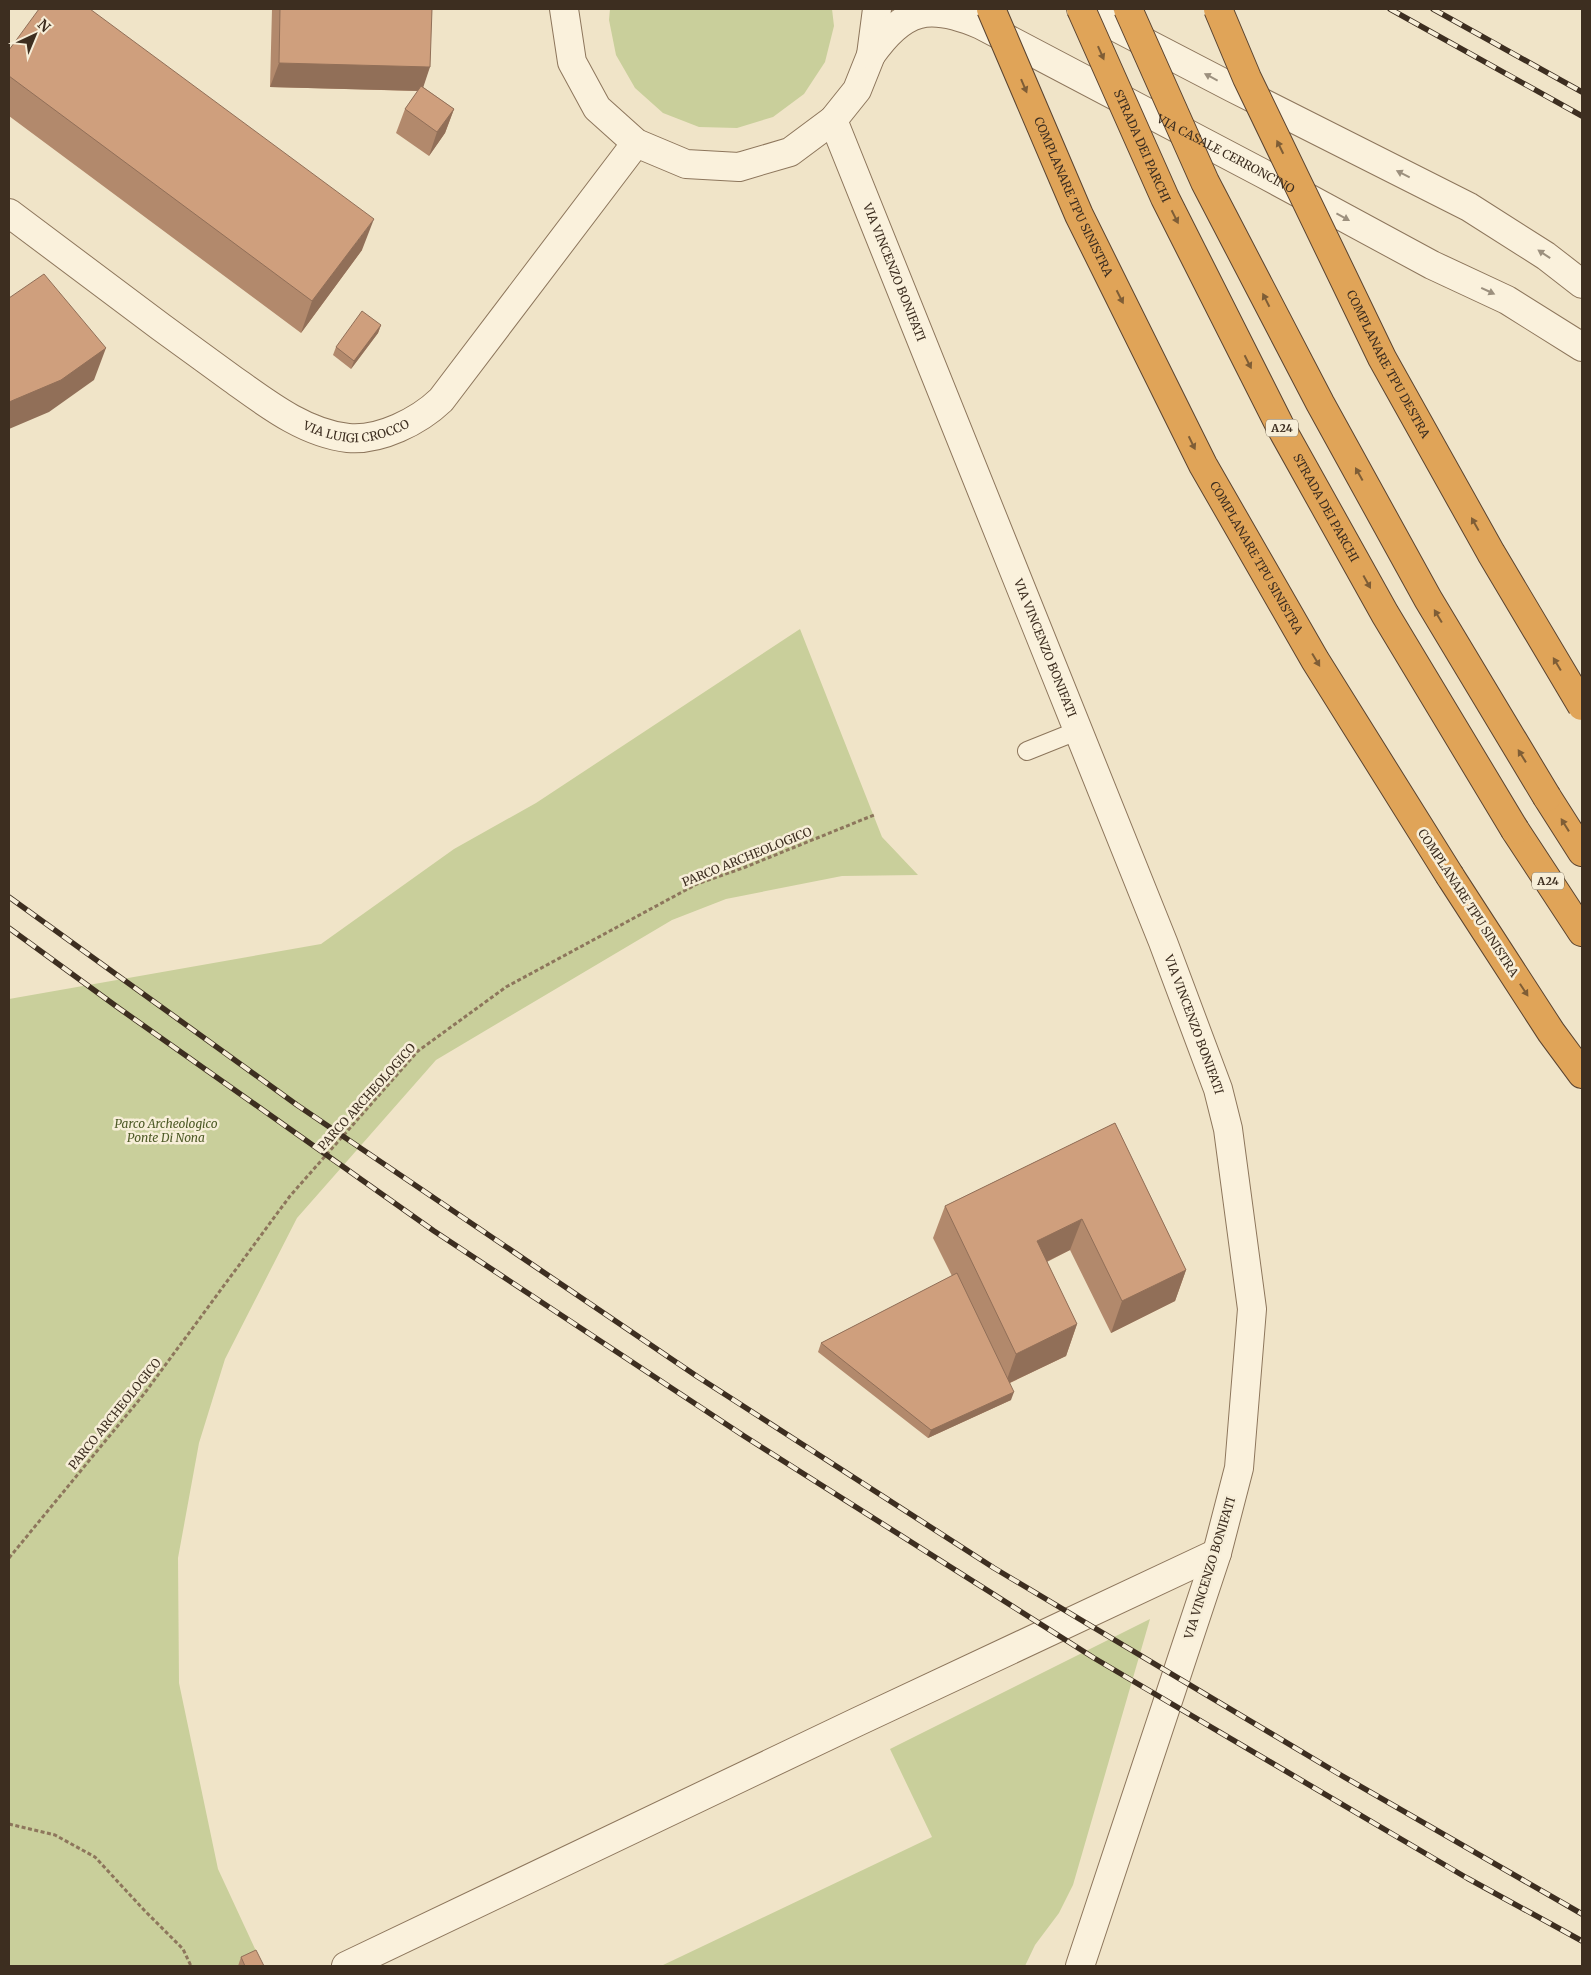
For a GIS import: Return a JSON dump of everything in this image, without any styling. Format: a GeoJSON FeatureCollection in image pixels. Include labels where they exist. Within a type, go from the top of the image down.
{"type":"FeatureCollection","features":[{"type":"Feature","properties":{"kind":"highway","name":"COMPLANARE TPU SINISTRA"},"geometry":{"type":"LineString","coordinates":[[992,9],[1079,215],[1203,466],[1315,660],[1450,876],[1551,1032],[1582,1074]]}},
{"type":"Feature","properties":{"kind":"highway","name":"STRADA DEI PARCHI"},"geometry":{"type":"LineString","coordinates":[[1081,9],[1165,198],[1280,424],[1385,614],[1515,830],[1582,932]]}},
{"type":"Feature","properties":{"kind":"highway"},"geometry":{"type":"LineString","coordinates":[[1128,9],[1205,182],[1320,403],[1428,599],[1582,852]]}},
{"type":"Feature","properties":{"kind":"highway","name":"COMPLANARE TPU DESTRA"},"geometry":{"type":"LineString","coordinates":[[1218,9],[1247,78],[1382,358],[1491,553],[1582,706]]}},
{"type":"Feature","properties":{"kind":"street"},"geometry":{"type":"LineString","coordinates":[[564,9],[572,62],[597,108],[636,143],[686,164],[739,167],[790,152],[833,120],[857,90],[872,55],[877,9]]}},
{"type":"Feature","properties":{"kind":"street"},"geometry":{"type":"LineString","coordinates":[[1081,9],[1469,207],[1546,256],[1582,284]]}},
{"type":"Feature","properties":{"kind":"street","name":"VIA CASALE CERRONCINO"},"geometry":{"type":"LineString","coordinates":[[872,55],[894,27],[915,15],[930,13],[962,17],[981,25],[1262,173],[1432,265],[1507,300],[1582,347]]}},
{"type":"Feature","properties":{"kind":"street","name":"VIA VINCENZO BONIFATI"},"geometry":{"type":"LineString","coordinates":[[833,120],[1163,942],[1218,1089],[1228,1128],[1252,1309],[1239,1468],[1217,1553],[1080,1966]]}},
{"type":"Feature","properties":{"kind":"street","name":"VIA LUIGI CROCCO"},"geometry":{"type":"LineString","coordinates":[[9,213],[197,354],[288,417],[330,434],[349,438],[366,437],[414,422],[441,400],[636,143]]}},
{"type":"Feature","properties":{"kind":"street"},"geometry":{"type":"LineString","coordinates":[[346,1966],[857,1722],[1217,1553]]}},
{"type":"Feature","properties":{"kind":"lane"},"geometry":{"type":"LineString","coordinates":[[1027,751],[1077,731]]}},
{"type":"Feature","properties":{"kind":"path","name":"PARCO ARCHEOLOGICO"},"geometry":{"type":"LineString","coordinates":[[9,1558],[144,1394],[290,1196],[418,1051],[506,987],[697,884],[743,868],[874,815]]}},
{"type":"Feature","properties":{"kind":"path"},"geometry":{"type":"LineString","coordinates":[[9,1824],[55,1835],[96,1857],[144,1910],[183,1948],[191,1966]]}},
{"type":"Feature","properties":{"kind":"green space"},"geometry":{"type":"Polygon","coordinates":[[[610,9],[832,9],[834,26],[825,62],[804,94],[773,117],[737,128],[699,127],[663,113],[635,88],[616,55],[609,20],[610,9]]]}},
{"type":"Feature","properties":{"kind":"green space","name":"Parco Archeologico Ponte Di Nona"},"geometry":{"type":"Polygon","coordinates":[[[800,629],[882,837],[918,875],[842,876],[726,899],[672,920],[436,1060],[297,1218],[225,1359],[199,1443],[178,1558],[179,1683],[218,1869],[263,1966],[9,1966],[9,999],[321,944],[454,849],[536,803],[800,629]]]}},
{"type":"Feature","properties":{"kind":"green space"},"geometry":{"type":"Polygon","coordinates":[[[1150,1619],[1073,1885],[1059,1913],[1035,1945],[1025,1966],[661,1966],[932,1837],[890,1749],[1150,1619]]]}},
{"type":"Feature","properties":{"kind":"building"},"geometry":{"type":"Polygon","coordinates":[[[39,9],[90,9],[374,219],[312,301],[9,76],[9,50],[39,9]]]}},
{"type":"Feature","properties":{"kind":"building"},"geometry":{"type":"Polygon","coordinates":[[[280,9],[432,9],[430,67],[279,63],[280,9]]]}},
{"type":"Feature","properties":{"kind":"building"},"geometry":{"type":"Polygon","coordinates":[[[421,86],[454,109],[437,132],[405,109],[421,86]]]}},
{"type":"Feature","properties":{"kind":"building"},"geometry":{"type":"Polygon","coordinates":[[[44,274],[106,348],[61,380],[9,402],[9,298],[44,274]]]}},
{"type":"Feature","properties":{"kind":"building"},"geometry":{"type":"Polygon","coordinates":[[[362,311],[381,325],[354,361],[336,347],[362,311]]]}},
{"type":"Feature","properties":{"kind":"building"},"geometry":{"type":"Polygon","coordinates":[[[1115,1123],[1186,1270],[1122,1301],[1082,1219],[1037,1241],[1077,1324],[1016,1354],[945,1206],[1115,1123]]]}},
{"type":"Feature","properties":{"kind":"building"},"geometry":{"type":"Polygon","coordinates":[[[957,1273],[1014,1392],[931,1430],[821,1343],[957,1273]]]}},
{"type":"Feature","properties":{"kind":"building"},"geometry":{"type":"Polygon","coordinates":[[[256,1950],[264,1966],[245,1966],[241,1957],[256,1950]]]}},
{"type":"Feature","properties":{"kind":"railway"},"geometry":{"type":"LineString","coordinates":[[1390,9],[1582,116]]}},
{"type":"Feature","properties":{"kind":"railway"},"geometry":{"type":"LineString","coordinates":[[1433,9],[1582,92]]}},
{"type":"Feature","properties":{"kind":"railway"},"geometry":{"type":"LineString","coordinates":[[9,897],[297,1105],[698,1377],[994,1568],[1339,1774],[1582,1914]]}},
{"type":"Feature","properties":{"kind":"railway"},"geometry":{"type":"LineString","coordinates":[[9,928],[120,1009],[434,1231],[744,1436],[1094,1658],[1467,1878],[1582,1941]]}}]}
